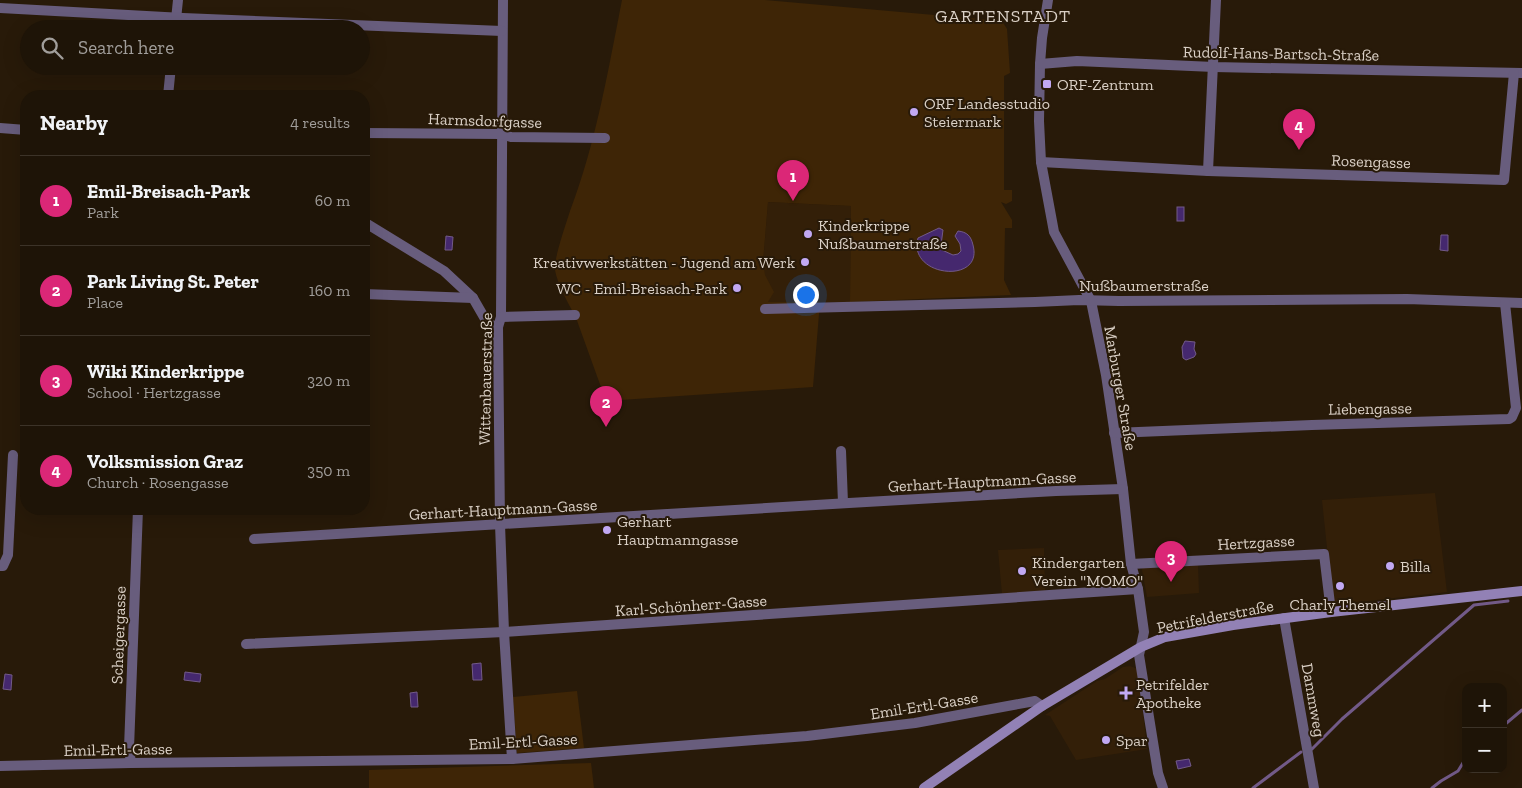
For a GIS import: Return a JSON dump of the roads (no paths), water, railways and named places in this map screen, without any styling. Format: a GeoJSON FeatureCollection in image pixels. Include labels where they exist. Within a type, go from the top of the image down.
{"type":"FeatureCollection","features":[{"type":"Feature","properties":{"kind":"main road","name":"Petrifelderstraße"},"geometry":{"type":"LineString","coordinates":[[924,788],[1042,706],[1141,647],[1165,637],[1284,618],[1522,591]]}},
{"type":"Feature","properties":{"kind":"street"},"geometry":{"type":"LineString","coordinates":[[176,18],[178,0]]}},
{"type":"Feature","properties":{"kind":"street","name":"Wittenbauerstraße"},"geometry":{"type":"LineString","coordinates":[[503,0],[499,322],[500,524],[504,632],[512,759]]}},
{"type":"Feature","properties":{"kind":"street","name":"Marburger Straße"},"geometry":{"type":"LineString","coordinates":[[1048,0],[1040,64],[1039,121],[1041,162],[1054,232],[1091,301],[1106,376],[1123,489],[1131,564],[1138,589],[1144,632],[1138,656],[1158,774],[1163,788]]}},
{"type":"Feature","properties":{"kind":"street"},"geometry":{"type":"LineString","coordinates":[[1208,172],[1216,0]]}},
{"type":"Feature","properties":{"kind":"street"},"geometry":{"type":"LineString","coordinates":[[0,8],[226,20]]}},
{"type":"Feature","properties":{"kind":"street"},"geometry":{"type":"LineString","coordinates":[[370,26],[502,31]]}},
{"type":"Feature","properties":{"kind":"street","name":"Rudolf-Hans-Bartsch-Straße"},"geometry":{"type":"LineString","coordinates":[[1040,64],[1077,61],[1214,67],[1518,73]]}},
{"type":"Feature","properties":{"kind":"street","name":"Rosengasse"},"geometry":{"type":"LineString","coordinates":[[1041,162],[1208,172],[1504,180],[1518,73]]}},
{"type":"Feature","properties":{"kind":"street"},"geometry":{"type":"LineString","coordinates":[[169,90],[170,75]]}},
{"type":"Feature","properties":{"kind":"street"},"geometry":{"type":"LineString","coordinates":[[0,128],[20,130]]}},
{"type":"Feature","properties":{"kind":"street","name":"Harmsdorfgasse"},"geometry":{"type":"LineString","coordinates":[[370,133],[501,134],[511,137],[605,138]]}},
{"type":"Feature","properties":{"kind":"street"},"geometry":{"type":"LineString","coordinates":[[370,226],[444,271],[473,298],[488,324],[575,315]]}},
{"type":"Feature","properties":{"kind":"street"},"geometry":{"type":"LineString","coordinates":[[370,294],[473,298]]}},
{"type":"Feature","properties":{"kind":"street","name":"Nußbaumerstraße"},"geometry":{"type":"LineString","coordinates":[[765,309],[1079,300],[1407,299],[1522,303]]}},
{"type":"Feature","properties":{"kind":"street","name":"Liebengasse"},"geometry":{"type":"LineString","coordinates":[[1114,433],[1509,419],[1516,408],[1505,303]]}},
{"type":"Feature","properties":{"kind":"street"},"geometry":{"type":"LineString","coordinates":[[840,450],[843,503]]}},
{"type":"Feature","properties":{"kind":"street"},"geometry":{"type":"LineString","coordinates":[[0,566],[2,566],[8,555],[13,455]]}},
{"type":"Feature","properties":{"kind":"street","name":"Gerhart-Hauptmann-Gasse"},"geometry":{"type":"LineString","coordinates":[[254,538],[843,503],[1123,489]]}},
{"type":"Feature","properties":{"kind":"street","name":"Scheigergasse"},"geometry":{"type":"LineString","coordinates":[[131,762],[129,748],[138,515]]}},
{"type":"Feature","properties":{"kind":"street","name":"Hertzgasse"},"geometry":{"type":"LineString","coordinates":[[1131,564],[1324,554],[1331,612]]}},
{"type":"Feature","properties":{"kind":"street","name":"Karl-Schönherr-Gasse"},"geometry":{"type":"LineString","coordinates":[[246,644],[504,632],[1138,589]]}},
{"type":"Feature","properties":{"kind":"street","name":"Dammweg"},"geometry":{"type":"LineString","coordinates":[[1284,618],[1314,788]]}},
{"type":"Feature","properties":{"kind":"street","name":"Emil-Ertl-Gasse"},"geometry":{"type":"LineString","coordinates":[[0,766],[131,762],[512,759],[807,736],[915,723],[1036,701],[1042,706]]}},
{"type":"Feature","properties":{"kind":"waterway"},"geometry":{"type":"LineString","coordinates":[[1312,749],[1342,719],[1474,605],[1508,601]]}},
{"type":"Feature","properties":{"kind":"waterway"},"geometry":{"type":"LineString","coordinates":[[1507,723],[1522,710]]}},
{"type":"Feature","properties":{"kind":"waterway"},"geometry":{"type":"LineString","coordinates":[[1253,788],[1301,752]]}},
{"type":"Feature","properties":{"kind":"waterway"},"geometry":{"type":"LineString","coordinates":[[1432,788],[1458,771],[1462,764]]}},
{"type":"Feature","properties":{"kind":"place","name":"ORF-Zentrum"},"geometry":{"type":"Point","coordinates":[1047,84]}},
{"type":"Feature","properties":{"kind":"place","name":"ORF Landesstudio Steiermark"},"geometry":{"type":"Point","coordinates":[914,112]}},
{"type":"Feature","properties":{"kind":"place","name":"Volksmission Graz"},"geometry":{"type":"Point","coordinates":[1299,150]}},
{"type":"Feature","properties":{"kind":"place","name":"Emil-Breisach-Park"},"geometry":{"type":"Point","coordinates":[793,201]}},
{"type":"Feature","properties":{"kind":"place","name":"Kinderkrippe Nußbaumerstraße"},"geometry":{"type":"Point","coordinates":[808,234]}},
{"type":"Feature","properties":{"kind":"place","name":"Kreativwerkstätten - Jugend am Werk"},"geometry":{"type":"Point","coordinates":[805,262]}},
{"type":"Feature","properties":{"kind":"place","name":"WC - Emil-Breisach-Park"},"geometry":{"type":"Point","coordinates":[737,288]}},
{"type":"Feature","properties":{"kind":"place","name":"Park Living St. Peter"},"geometry":{"type":"Point","coordinates":[606,427]}},
{"type":"Feature","properties":{"kind":"place","name":"Gerhart Hauptmanngasse"},"geometry":{"type":"Point","coordinates":[607,530]}},
{"type":"Feature","properties":{"kind":"place","name":"Billa"},"geometry":{"type":"Point","coordinates":[1390,566]}},
{"type":"Feature","properties":{"kind":"place","name":"Kindergarten Verein \"MOMO\""},"geometry":{"type":"Point","coordinates":[1022,571]}},
{"type":"Feature","properties":{"kind":"place","name":"Wiki Kinderkrippe"},"geometry":{"type":"Point","coordinates":[1171,582]}},
{"type":"Feature","properties":{"kind":"place","name":"Charly Themel"},"geometry":{"type":"Point","coordinates":[1340,586]}},
{"type":"Feature","properties":{"kind":"place","name":"Petrifelder Apotheke"},"geometry":{"type":"Point","coordinates":[1126,693]}},
{"type":"Feature","properties":{"kind":"place","name":"Spar"},"geometry":{"type":"Point","coordinates":[1106,740]}},
{"type":"Feature","properties":{"kind":"district","name":"GARTENSTADT"},"geometry":{"type":"Point","coordinates":[1003,16]}}]}
